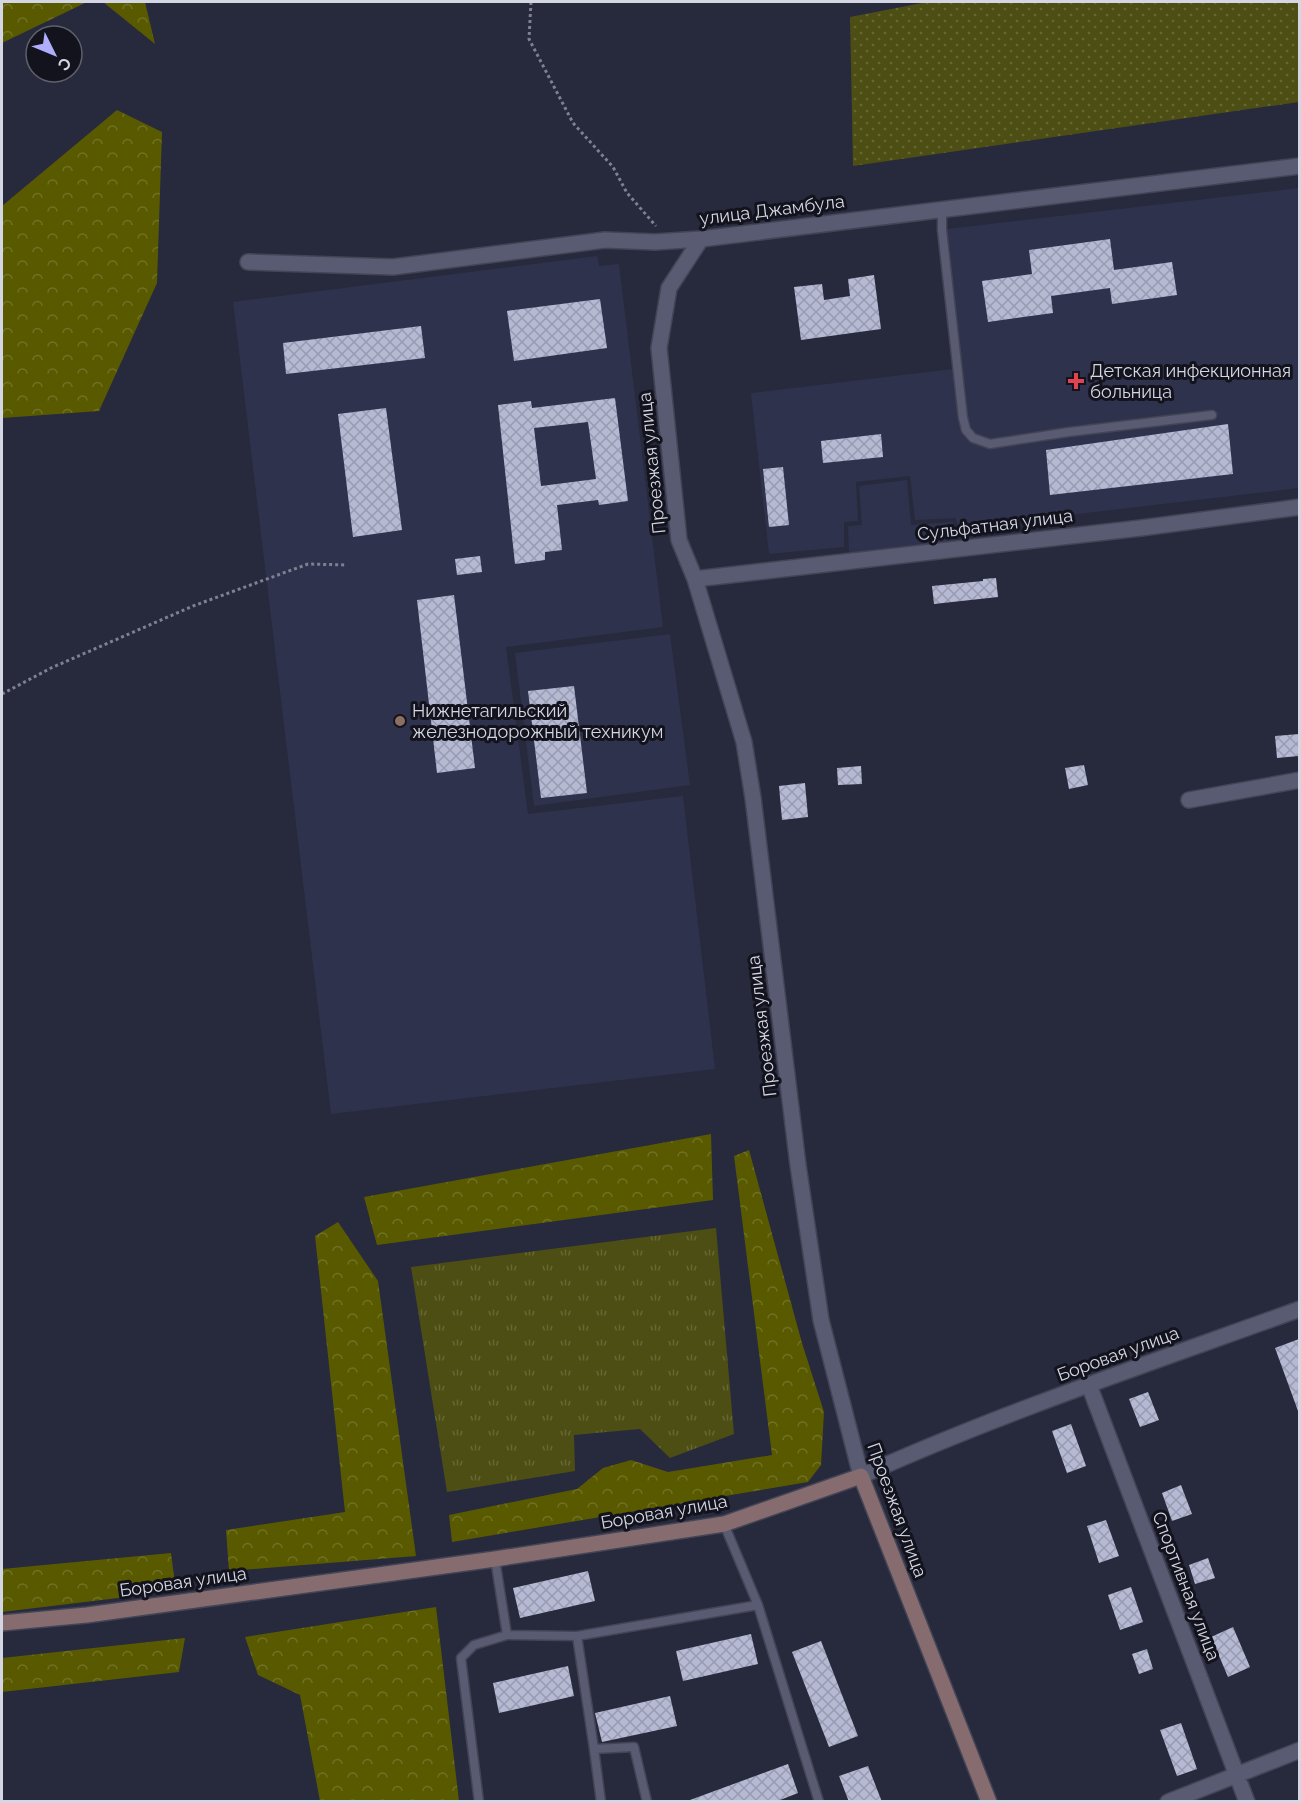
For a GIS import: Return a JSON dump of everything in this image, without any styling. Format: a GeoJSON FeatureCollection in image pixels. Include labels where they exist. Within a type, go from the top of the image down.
{"type":"FeatureCollection","features":[{"type":"Feature","properties":{"kind":"street","name":"улица Джамбула"},"geometry":{"type":"LineString","coordinates":[[248,262],[393,267],[605,240],[655,242],[701,239],[1299,166]]}},
{"type":"Feature","properties":{"kind":"street","name":"Проезжая улица"},"geometry":{"type":"LineString","coordinates":[[701,239],[669,288],[659,348],[679,540],[695,579],[744,742],[753,798],[798,1165],[821,1320],[861,1476],[989,1802]]}},
{"type":"Feature","properties":{"kind":"street","name":"Сульфатная улица"},"geometry":{"type":"LineString","coordinates":[[695,579],[1141,528],[1299,507]]}},
{"type":"Feature","properties":{"kind":"street"},"geometry":{"type":"LineString","coordinates":[[1189,800],[1299,780]]}},
{"type":"Feature","properties":{"kind":"street","name":"Боровая улица"},"geometry":{"type":"LineString","coordinates":[[2,1623],[87,1615],[495,1559],[724,1524],[861,1476],[919,1450],[1089,1385],[1299,1309]]}},
{"type":"Feature","properties":{"kind":"street","name":"Спортивная улица"},"geometry":{"type":"LineString","coordinates":[[1089,1385],[1247,1802]]}},
{"type":"Feature","properties":{"kind":"street"},"geometry":{"type":"LineString","coordinates":[[1168,1802],[1299,1750]]}},
{"type":"Feature","properties":{"kind":"lane"},"geometry":{"type":"LineString","coordinates":[[942,210],[942,230],[963,418],[966,430],[973,438],[990,444],[1212,415]]}},
{"type":"Feature","properties":{"kind":"lane"},"geometry":{"type":"LineString","coordinates":[[724,1524],[758,1605],[819,1802]]}},
{"type":"Feature","properties":{"kind":"lane"},"geometry":{"type":"LineString","coordinates":[[495,1559],[507,1635]]}},
{"type":"Feature","properties":{"kind":"lane"},"geometry":{"type":"LineString","coordinates":[[479,1802],[462,1658],[474,1645],[507,1635],[577,1636],[758,1605]]}},
{"type":"Feature","properties":{"kind":"lane"},"geometry":{"type":"LineString","coordinates":[[577,1636],[601,1802]]}},
{"type":"Feature","properties":{"kind":"lane"},"geometry":{"type":"LineString","coordinates":[[594,1749],[634,1747],[647,1802]]}},
{"type":"Feature","properties":{"kind":"path"},"geometry":{"type":"LineString","coordinates":[[531,2],[529,39],[573,123],[613,167],[627,193],[659,228],[655,242]]}},
{"type":"Feature","properties":{"kind":"path"},"geometry":{"type":"LineString","coordinates":[[2,694],[51,668],[193,606],[308,564],[347,565]]}},
{"type":"Feature","properties":{"kind":"shaded area","name":"Детская инфекционная больница"},"geometry":{"type":"Polygon","coordinates":[[[1299,188],[1299,488],[958,528],[956,518],[915,520],[910,476],[856,482],[858,521],[844,522],[844,547],[769,554],[751,393],[953,369],[939,230],[1299,188]]]}},
{"type":"Feature","properties":{"kind":"shaded area","name":"Нижнетагильский железнодорожный техникум"},"geometry":{"type":"Polygon","coordinates":[[[597,256],[599,266],[619,264],[663,627],[506,647],[528,814],[683,796],[715,1069],[331,1114],[233,302],[597,256]]]}},
{"type":"Feature","properties":{"kind":"shaded area"},"geometry":{"type":"Polygon","coordinates":[[[907,480],[911,525],[953,522],[954,541],[849,553],[848,526],[862,525],[859,486],[907,480]]]}},
{"type":"Feature","properties":{"kind":"shaded area"},"geometry":{"type":"Polygon","coordinates":[[[670,634],[690,785],[534,806],[515,653],[670,634]]]}},
{"type":"Feature","properties":{"kind":"green space"},"geometry":{"type":"Polygon","coordinates":[[[2,2],[87,2],[41,24],[24,24],[24,32],[2,43],[2,2]]]}},
{"type":"Feature","properties":{"kind":"green space"},"geometry":{"type":"Polygon","coordinates":[[[103,2],[145,2],[155,44],[103,2]]]}},
{"type":"Feature","properties":{"kind":"green space"},"geometry":{"type":"Polygon","coordinates":[[[927,2],[1299,2],[1299,102],[853,166],[850,17],[927,2]]]}},
{"type":"Feature","properties":{"kind":"green space"},"geometry":{"type":"Polygon","coordinates":[[[117,110],[162,132],[157,283],[99,411],[2,418],[2,206],[117,110]]]}},
{"type":"Feature","properties":{"kind":"green space"},"geometry":{"type":"Polygon","coordinates":[[[711,1134],[713,1200],[377,1245],[364,1197],[711,1134]]]}},
{"type":"Feature","properties":{"kind":"green space"},"geometry":{"type":"Polygon","coordinates":[[[749,1150],[802,1343],[824,1412],[821,1465],[808,1482],[452,1542],[449,1515],[577,1489],[603,1468],[631,1460],[668,1472],[772,1455],[734,1156],[749,1150]]]}},
{"type":"Feature","properties":{"kind":"green space"},"geometry":{"type":"Polygon","coordinates":[[[338,1222],[378,1281],[416,1556],[229,1571],[226,1530],[345,1512],[315,1236],[338,1222]]]}},
{"type":"Feature","properties":{"kind":"green space"},"geometry":{"type":"Polygon","coordinates":[[[716,1228],[734,1434],[670,1458],[640,1429],[574,1435],[575,1471],[447,1492],[411,1267],[716,1228]]]}},
{"type":"Feature","properties":{"kind":"green space"},"geometry":{"type":"Polygon","coordinates":[[[171,1553],[176,1591],[2,1612],[2,1569],[171,1553]]]}},
{"type":"Feature","properties":{"kind":"green space"},"geometry":{"type":"Polygon","coordinates":[[[436,1607],[459,1801],[320,1801],[300,1695],[258,1675],[245,1637],[436,1607]]]}},
{"type":"Feature","properties":{"kind":"green space"},"geometry":{"type":"Polygon","coordinates":[[[185,1638],[179,1672],[2,1692],[2,1658],[185,1638]]]}},
{"type":"Feature","properties":{"kind":"building"},"geometry":{"type":"Polygon","coordinates":[[[1110,239],[1114,270],[1172,262],[1177,295],[1112,304],[1110,288],[1051,296],[1053,313],[988,322],[982,281],[1032,274],[1029,250],[1110,239]]]}},
{"type":"Feature","properties":{"kind":"building"},"geometry":{"type":"Polygon","coordinates":[[[874,275],[881,329],[801,340],[794,287],[822,284],[824,300],[850,296],[848,279],[874,275]]]}},
{"type":"Feature","properties":{"kind":"building"},"geometry":{"type":"Polygon","coordinates":[[[600,299],[607,348],[514,361],[507,311],[600,299]]]}},
{"type":"Feature","properties":{"kind":"building"},"geometry":{"type":"Polygon","coordinates":[[[421,326],[425,358],[286,374],[283,343],[421,326]]]}},
{"type":"Feature","properties":{"kind":"building"},"geometry":{"type":"Polygon","coordinates":[[[615,398],[628,501],[599,505],[598,500],[557,505],[562,550],[545,552],[545,560],[515,564],[498,405],[531,401],[532,408],[615,398]],[[588,422],[534,428],[541,486],[596,479],[588,422]]]}},
{"type":"Feature","properties":{"kind":"building"},"geometry":{"type":"Polygon","coordinates":[[[386,408],[402,530],[353,537],[338,414],[386,408]]]}},
{"type":"Feature","properties":{"kind":"building"},"geometry":{"type":"Polygon","coordinates":[[[1228,424],[1233,474],[1050,495],[1046,450],[1228,424]]]}},
{"type":"Feature","properties":{"kind":"building"},"geometry":{"type":"Polygon","coordinates":[[[881,434],[883,457],[823,463],[821,441],[881,434]]]}},
{"type":"Feature","properties":{"kind":"building"},"geometry":{"type":"Polygon","coordinates":[[[783,467],[789,525],[769,527],[763,469],[783,467]]]}},
{"type":"Feature","properties":{"kind":"building"},"geometry":{"type":"Polygon","coordinates":[[[480,556],[482,572],[457,575],[455,559],[480,556]]]}},
{"type":"Feature","properties":{"kind":"building"},"geometry":{"type":"Polygon","coordinates":[[[996,578],[998,597],[934,604],[932,586],[996,578]]]}},
{"type":"Feature","properties":{"kind":"building"},"geometry":{"type":"Polygon","coordinates":[[[454,595],[475,768],[437,773],[417,600],[454,595]]]}},
{"type":"Feature","properties":{"kind":"building"},"geometry":{"type":"Polygon","coordinates":[[[574,686],[587,793],[541,798],[528,691],[574,686]]]}},
{"type":"Feature","properties":{"kind":"building"},"geometry":{"type":"Polygon","coordinates":[[[1299,734],[1299,756],[1277,758],[1275,736],[1299,734]]]}},
{"type":"Feature","properties":{"kind":"building"},"geometry":{"type":"Polygon","coordinates":[[[1084,765],[1088,785],[1069,789],[1065,768],[1084,765]]]}},
{"type":"Feature","properties":{"kind":"building"},"geometry":{"type":"Polygon","coordinates":[[[861,766],[862,784],[838,785],[837,768],[861,766]]]}},
{"type":"Feature","properties":{"kind":"building"},"geometry":{"type":"Polygon","coordinates":[[[805,783],[808,817],[782,820],[779,786],[805,783]]]}},
{"type":"Feature","properties":{"kind":"building"},"geometry":{"type":"Polygon","coordinates":[[[1299,1339],[1299,1411],[1298,1411],[1275,1348],[1299,1339]]]}},
{"type":"Feature","properties":{"kind":"building"},"geometry":{"type":"Polygon","coordinates":[[[1148,1392],[1159,1420],[1140,1427],[1129,1399],[1148,1392]]]}},
{"type":"Feature","properties":{"kind":"building"},"geometry":{"type":"Polygon","coordinates":[[[1071,1424],[1086,1466],[1067,1473],[1052,1431],[1071,1424]]]}},
{"type":"Feature","properties":{"kind":"building"},"geometry":{"type":"Polygon","coordinates":[[[1181,1485],[1192,1514],[1172,1521],[1162,1493],[1181,1485]]]}},
{"type":"Feature","properties":{"kind":"building"},"geometry":{"type":"Polygon","coordinates":[[[1106,1520],[1119,1556],[1099,1563],[1087,1526],[1106,1520]]]}},
{"type":"Feature","properties":{"kind":"building"},"geometry":{"type":"Polygon","coordinates":[[[1208,1558],[1215,1578],[1195,1584],[1189,1565],[1208,1558]]]}},
{"type":"Feature","properties":{"kind":"building"},"geometry":{"type":"Polygon","coordinates":[[[588,1571],[595,1601],[520,1618],[513,1588],[588,1571]]]}},
{"type":"Feature","properties":{"kind":"building"},"geometry":{"type":"Polygon","coordinates":[[[1131,1587],[1143,1622],[1120,1630],[1108,1595],[1131,1587]]]}},
{"type":"Feature","properties":{"kind":"building"},"geometry":{"type":"Polygon","coordinates":[[[1233,1627],[1250,1667],[1228,1677],[1211,1637],[1233,1627]]]}},
{"type":"Feature","properties":{"kind":"building"},"geometry":{"type":"Polygon","coordinates":[[[751,1634],[758,1664],[683,1681],[676,1651],[751,1634]]]}},
{"type":"Feature","properties":{"kind":"building"},"geometry":{"type":"Polygon","coordinates":[[[821,1641],[858,1736],[829,1747],[792,1652],[821,1641]]]}},
{"type":"Feature","properties":{"kind":"building"},"geometry":{"type":"Polygon","coordinates":[[[1147,1649],[1153,1669],[1139,1674],[1132,1654],[1147,1649]]]}},
{"type":"Feature","properties":{"kind":"building"},"geometry":{"type":"Polygon","coordinates":[[[568,1666],[574,1696],[499,1713],[493,1683],[568,1666]]]}},
{"type":"Feature","properties":{"kind":"building"},"geometry":{"type":"Polygon","coordinates":[[[670,1696],[677,1726],[602,1742],[595,1713],[670,1696]]]}},
{"type":"Feature","properties":{"kind":"building"},"geometry":{"type":"Polygon","coordinates":[[[1181,1723],[1197,1769],[1177,1776],[1160,1730],[1181,1723]]]}},
{"type":"Feature","properties":{"kind":"building"},"geometry":{"type":"Polygon","coordinates":[[[788,1764],[798,1793],[775,1802],[691,1802],[690,1800],[788,1764]]]}},
{"type":"Feature","properties":{"kind":"building"},"geometry":{"type":"Polygon","coordinates":[[[868,1766],[882,1802],[849,1802],[839,1776],[868,1766]]]}},
{"type":"Feature","properties":{"kind":"place","name":"Детская инфекционная больница"},"geometry":{"type":"Point","coordinates":[1076,381]}},
{"type":"Feature","properties":{"kind":"place","name":"Нижнетагильский железнодорожный техникум"},"geometry":{"type":"Point","coordinates":[400,721]}}]}
